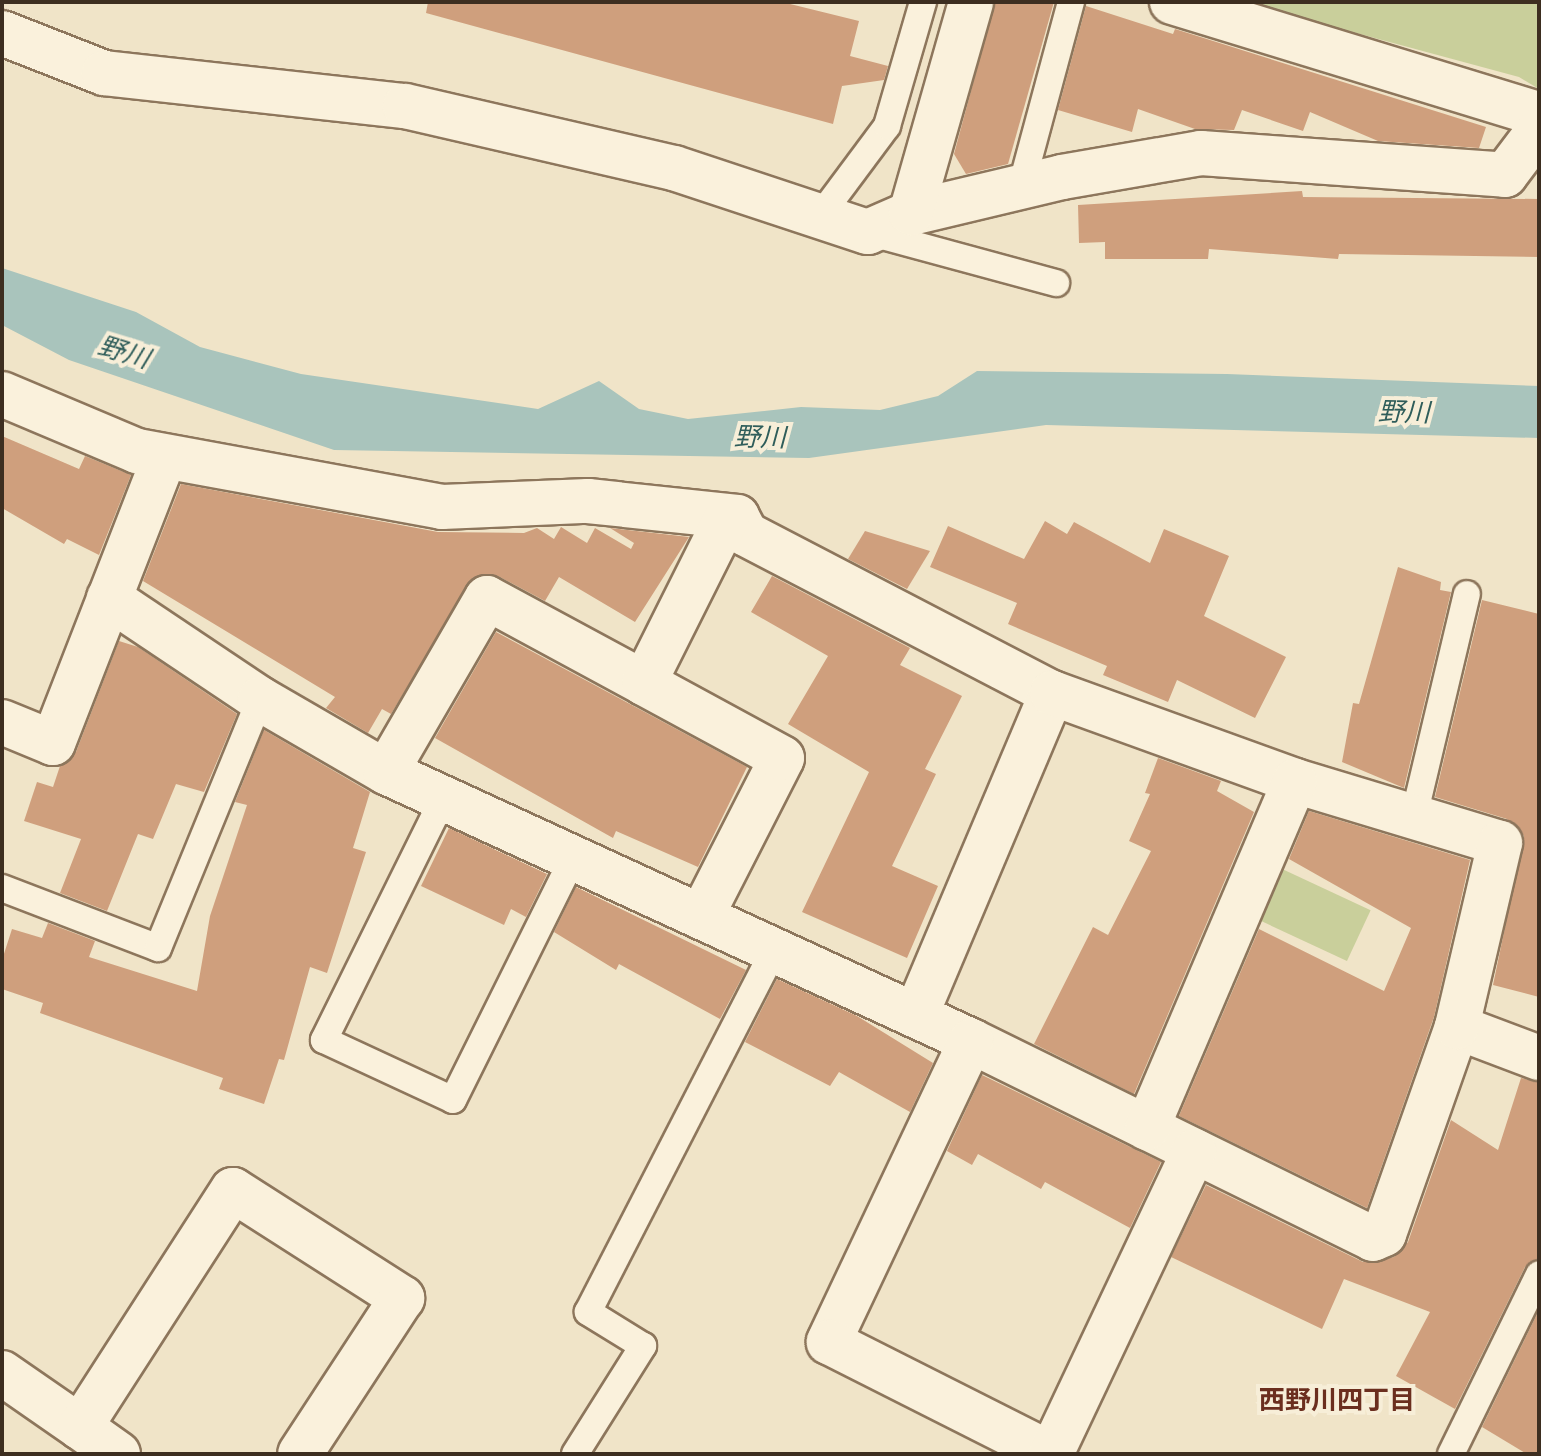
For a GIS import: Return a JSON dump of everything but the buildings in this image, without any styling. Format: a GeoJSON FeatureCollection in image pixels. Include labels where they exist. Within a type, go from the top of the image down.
{"type":"FeatureCollection","features":[{"type":"Feature","properties":{"kind":"street"},"geometry":{"type":"LineString","coordinates":[[911,213],[971,2]]}},
{"type":"Feature","properties":{"kind":"street"},"geometry":{"type":"LineString","coordinates":[[1172,2],[1539,114]]}},
{"type":"Feature","properties":{"kind":"street"},"geometry":{"type":"LineString","coordinates":[[2,33],[104,73],[405,106],[674,168],[868,232],[911,213],[1020,191],[1062,177],[1201,153],[1505,175],[1539,130]]}},
{"type":"Feature","properties":{"kind":"street"},"geometry":{"type":"LineString","coordinates":[[2,394],[137,451],[164,458],[442,507],[588,501],[658,505],[737,517],[746,534],[1052,693],[1295,781],[1500,843],[1457,1027],[1384,1234],[1373,1239],[971,1041],[386,772],[260,699],[109,598]]}},
{"type":"Feature","properties":{"kind":"street"},"geometry":{"type":"LineString","coordinates":[[2,722],[53,743],[164,458]]}},
{"type":"Feature","properties":{"kind":"street"},"geometry":{"type":"LineString","coordinates":[[644,683],[727,517]]}},
{"type":"Feature","properties":{"kind":"street"},"geometry":{"type":"LineString","coordinates":[[386,772],[487,598],[782,758],[701,917]]}},
{"type":"Feature","properties":{"kind":"street"},"geometry":{"type":"LineString","coordinates":[[916,1015],[1052,693]]}},
{"type":"Feature","properties":{"kind":"street"},"geometry":{"type":"LineString","coordinates":[[1147,1128],[1295,781]]}},
{"type":"Feature","properties":{"kind":"street"},"geometry":{"type":"LineString","coordinates":[[1457,1027],[1539,1058]]}},
{"type":"Feature","properties":{"kind":"street"},"geometry":{"type":"LineString","coordinates":[[971,1041],[829,1342],[1051,1454],[1194,1151]]}},
{"type":"Feature","properties":{"kind":"street"},"geometry":{"type":"LineString","coordinates":[[80,1427],[233,1190],[402,1298],[300,1454]]}},
{"type":"Feature","properties":{"kind":"street"},"geometry":{"type":"LineString","coordinates":[[2,1373],[118,1454]]}},
{"type":"Feature","properties":{"kind":"lane"},"geometry":{"type":"LineString","coordinates":[[820,216],[887,126],[923,2]]}},
{"type":"Feature","properties":{"kind":"lane"},"geometry":{"type":"LineString","coordinates":[[1020,191],[1071,2]]}},
{"type":"Feature","properties":{"kind":"lane"},"geometry":{"type":"LineString","coordinates":[[868,232],[1056,283]]}},
{"type":"Feature","properties":{"kind":"lane"},"geometry":{"type":"LineString","coordinates":[[1414,816],[1467,594]]}},
{"type":"Feature","properties":{"kind":"lane"},"geometry":{"type":"LineString","coordinates":[[2,888],[158,948],[260,699]]}},
{"type":"Feature","properties":{"kind":"lane"},"geometry":{"type":"LineString","coordinates":[[443,799],[324,1040],[453,1100],[572,860]]}},
{"type":"Feature","properties":{"kind":"lane"},"geometry":{"type":"LineString","coordinates":[[575,1454],[643,1346],[588,1312],[774,950]]}},
{"type":"Feature","properties":{"kind":"lane"},"geometry":{"type":"LineString","coordinates":[[1451,1454],[1539,1274]]}},
{"type":"Feature","properties":{"kind":"green space"},"geometry":{"type":"Polygon","coordinates":[[[1241,2],[1539,2],[1539,89],[1519,77],[1241,2]]]}},
{"type":"Feature","properties":{"kind":"green space"},"geometry":{"type":"Polygon","coordinates":[[[1280,868],[1371,910],[1347,961],[1256,919],[1280,868]]]}},
{"type":"Feature","properties":{"kind":"water","name":"野川"},"geometry":{"type":"Polygon","coordinates":[[[2,268],[136,312],[200,347],[301,374],[538,409],[599,381],[639,409],[688,419],[801,407],[880,410],[938,396],[977,371],[1227,374],[1539,386],[1539,438],[1046,425],[809,458],[334,450],[69,360],[2,325],[2,268]]]}},
{"type":"Feature","properties":{"kind":"district","name":"西野川四丁目"},"geometry":{"type":"Point","coordinates":[1337,1400]}}]}
